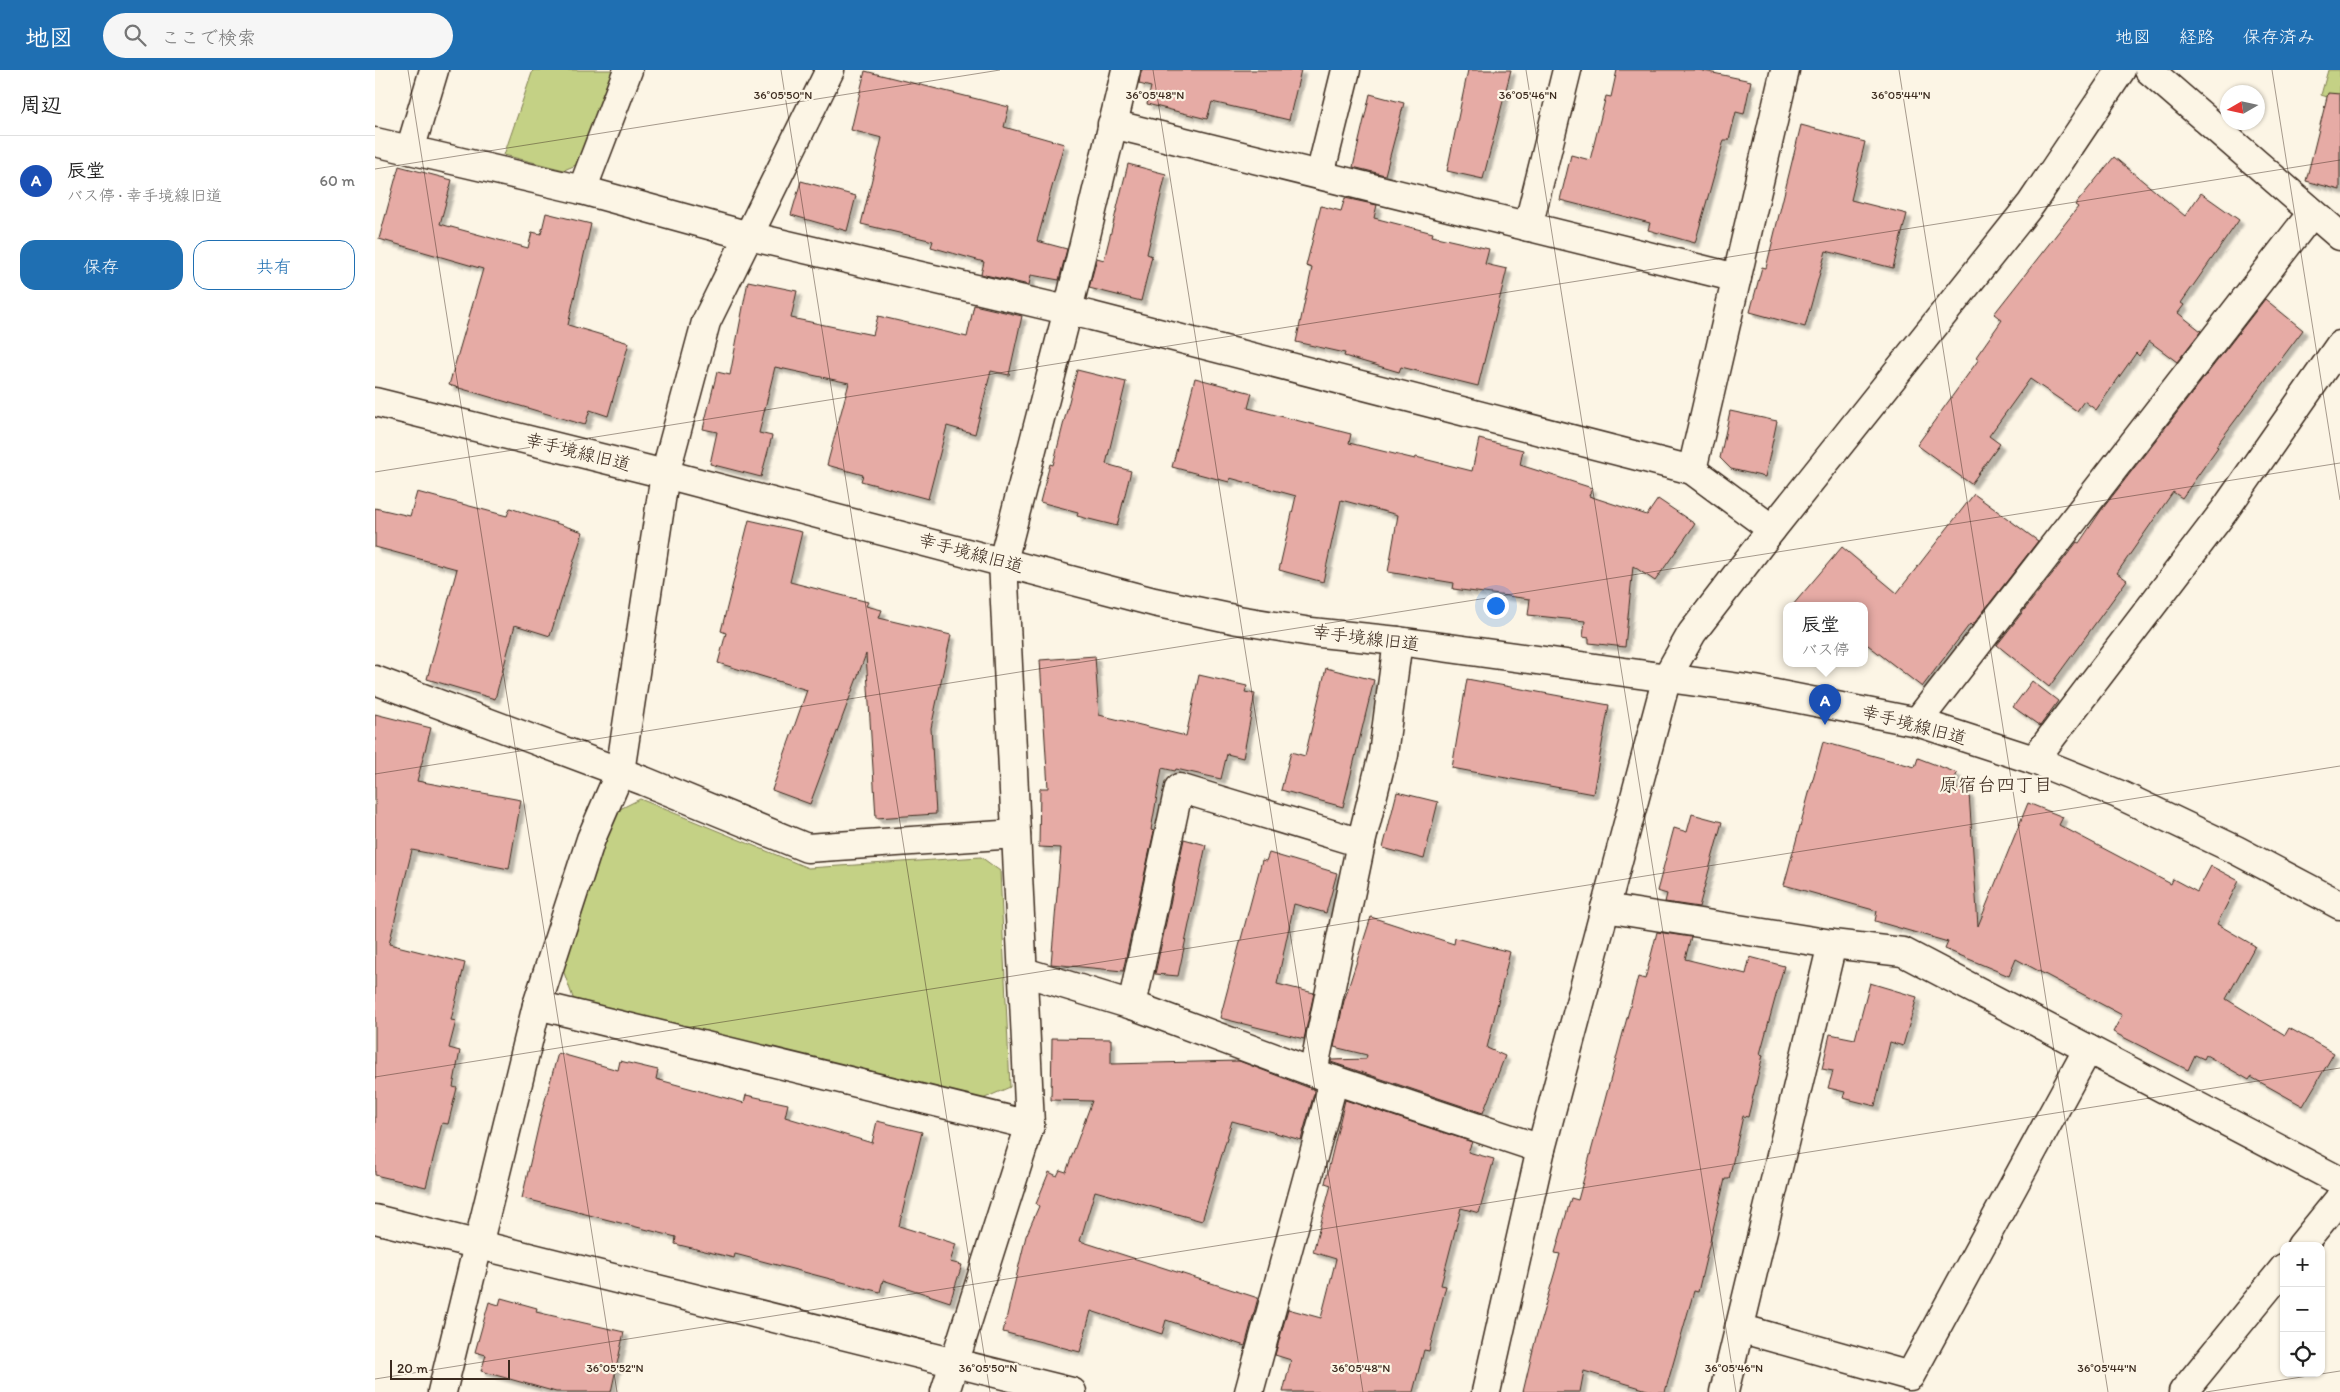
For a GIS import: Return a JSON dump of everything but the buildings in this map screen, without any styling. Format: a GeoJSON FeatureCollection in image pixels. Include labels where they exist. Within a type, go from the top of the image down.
{"type":"FeatureCollection","features":[{"type":"Feature","properties":{"kind":"street"},"geometry":{"type":"LineString","coordinates":[[409,150],[434,70]]}},
{"type":"Feature","properties":{"kind":"street"},"geometry":{"type":"LineString","coordinates":[[582,190],[628,70]]}},
{"type":"Feature","properties":{"kind":"street"},"geometry":{"type":"LineString","coordinates":[[442,1392],[537,1005],[591,839],[620,772],[665,474],[706,322],[830,70]]}},
{"type":"Feature","properties":{"kind":"street"},"geometry":{"type":"LineString","coordinates":[[945,1392],[1030,1125],[1003,561],[1069,310],[1125,70]]}},
{"type":"Feature","properties":{"kind":"street"},"geometry":{"type":"LineString","coordinates":[[1319,175],[1346,70]]}},
{"type":"Feature","properties":{"kind":"street"},"geometry":{"type":"LineString","coordinates":[[1528,227],[1567,70]]}},
{"type":"Feature","properties":{"kind":"street"},"geometry":{"type":"LineString","coordinates":[[1692,470],[1785,70]]}},
{"type":"Feature","properties":{"kind":"street"},"geometry":{"type":"LineString","coordinates":[[1486,1392],[1541,1149],[1667,677],[1692,633],[1772,528],[2031,204],[2121,70]]}},
{"type":"Feature","properties":{"kind":"street"},"geometry":{"type":"LineString","coordinates":[[2149,70],[2340,236]]}},
{"type":"Feature","properties":{"kind":"street"},"geometry":{"type":"LineString","coordinates":[[1112,124],[1737,278]]}},
{"type":"Feature","properties":{"kind":"street"},"geometry":{"type":"LineString","coordinates":[[375,142],[582,190],[749,236],[1069,310],[1692,470],[1772,528]]}},
{"type":"Feature","properties":{"kind":"street"},"geometry":{"type":"LineString","coordinates":[[1917,722],[2312,213]]}},
{"type":"Feature","properties":{"kind":"street"},"geometry":{"type":"LineString","coordinates":[[2034,760],[2224,512],[2340,345]]}},
{"type":"Feature","properties":{"kind":"street","name":"幸手境線旧道"},"geometry":{"type":"LineString","coordinates":[[375,402],[665,474],[1154,602],[1238,620],[1311,632],[1398,641],[1667,677],[1822,702],[1917,722],[2034,760],[2118,794],[2227,846],[2340,905]]}},
{"type":"Feature","properties":{"kind":"street"},"geometry":{"type":"LineString","coordinates":[[1249,1392],[1324,1076],[1361,842],[1383,754],[1398,641]]}},
{"type":"Feature","properties":{"kind":"street"},"geometry":{"type":"LineString","coordinates":[[375,680],[620,772],[807,848],[1017,834]]}},
{"type":"Feature","properties":{"kind":"street"},"geometry":{"type":"LineString","coordinates":[[1131,1005],[1179,788],[1361,842]]}},
{"type":"Feature","properties":{"kind":"street"},"geometry":{"type":"LineString","coordinates":[[1605,908],[1833,944],[1903,952],[2340,1182]]}},
{"type":"Feature","properties":{"kind":"street"},"geometry":{"type":"LineString","coordinates":[[1724,1392],[1833,944]]}},
{"type":"Feature","properties":{"kind":"street"},"geometry":{"type":"LineString","coordinates":[[1024,972],[1131,1005],[1324,1076],[1541,1149]]}},
{"type":"Feature","properties":{"kind":"street"},"geometry":{"type":"LineString","coordinates":[[537,1005],[1030,1125]]}},
{"type":"Feature","properties":{"kind":"street"},"geometry":{"type":"LineString","coordinates":[[1739,1328],[1910,1376],[2088,1049]]}},
{"type":"Feature","properties":{"kind":"street"},"geometry":{"type":"LineString","coordinates":[[2304,1242],[2340,1198]]}},
{"type":"Feature","properties":{"kind":"street"},"geometry":{"type":"LineString","coordinates":[[375,1218],[1072,1392]]}},
{"type":"Feature","properties":{"kind":"street"},"geometry":{"type":"LineString","coordinates":[[2183,1392],[2280,1273]]}},
{"type":"Feature","properties":{"kind":"green space"},"geometry":{"type":"Polygon","coordinates":[[[533,70],[616,70],[581,163],[564,170],[504,155],[533,70]]]}},
{"type":"Feature","properties":{"kind":"green space"},"geometry":{"type":"Polygon","coordinates":[[[2328,70],[2340,70],[2340,101],[2321,95],[2328,70]]]}},
{"type":"Feature","properties":{"kind":"green space"},"geometry":{"type":"Polygon","coordinates":[[[640,799],[808,868],[981,857],[1000,871],[1010,1087],[978,1101],[576,1006],[563,970],[614,812],[640,799]]]}},
{"type":"Feature","properties":{"kind":"place","name":"辰堂"},"geometry":{"type":"Point","coordinates":[1825,725]}},
{"type":"Feature","properties":{"kind":"district","name":"原宿台四丁目"},"geometry":{"type":"Point","coordinates":[1996,784]}}]}
